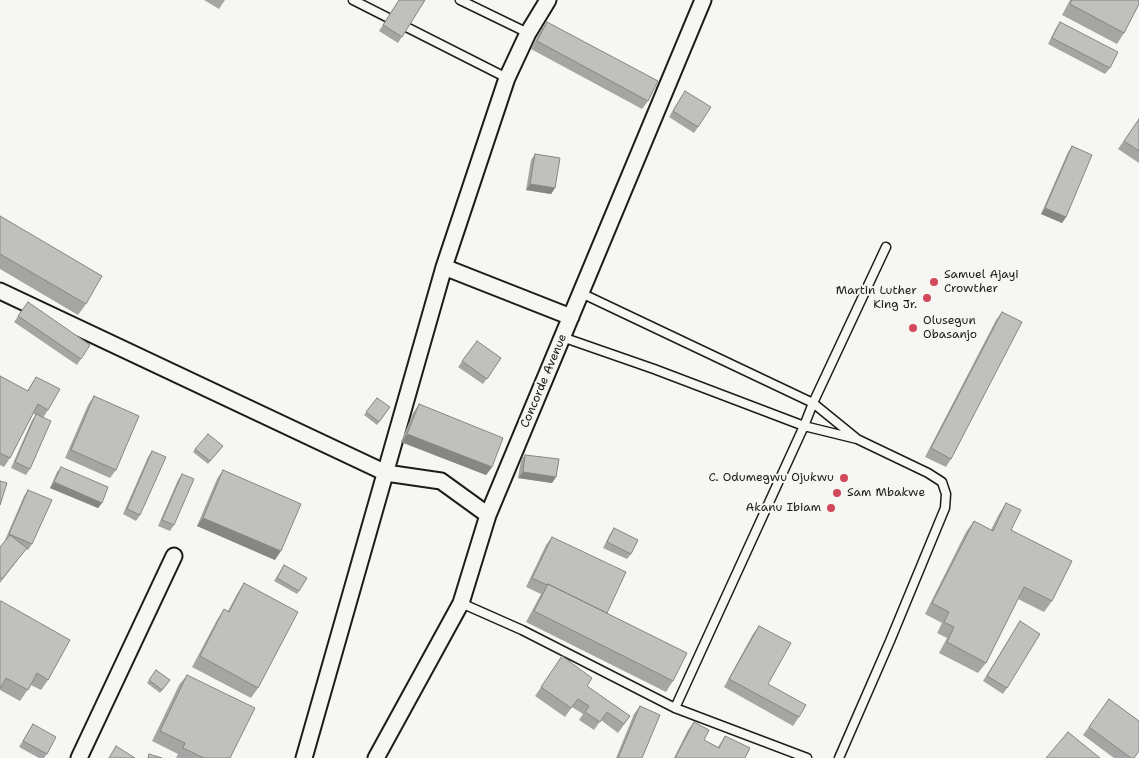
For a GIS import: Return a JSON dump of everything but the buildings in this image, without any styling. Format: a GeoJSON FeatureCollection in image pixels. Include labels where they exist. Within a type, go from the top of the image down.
{"type":"FeatureCollection","features":[{"type":"Feature","properties":{"kind":"street"},"geometry":{"type":"LineString","coordinates":[[304,758],[444,267],[507,78],[528,33],[548,0]]}},
{"type":"Feature","properties":{"kind":"street","name":"Concorde Avenue"},"geometry":{"type":"LineString","coordinates":[[376,758],[461,603],[488,515],[703,0]]}},
{"type":"Feature","properties":{"kind":"street"},"geometry":{"type":"LineString","coordinates":[[444,267],[571,317]]}},
{"type":"Feature","properties":{"kind":"street"},"geometry":{"type":"LineString","coordinates":[[0,291],[386,473],[441,481],[488,515]]}},
{"type":"Feature","properties":{"kind":"street"},"geometry":{"type":"LineString","coordinates":[[78,758],[174,556]]}},
{"type":"Feature","properties":{"kind":"lane"},"geometry":{"type":"LineString","coordinates":[[353,0],[507,78]]}},
{"type":"Feature","properties":{"kind":"lane"},"geometry":{"type":"LineString","coordinates":[[460,0],[528,33]]}},
{"type":"Feature","properties":{"kind":"lane"},"geometry":{"type":"LineString","coordinates":[[675,708],[886,247]]}},
{"type":"Feature","properties":{"kind":"lane"},"geometry":{"type":"LineString","coordinates":[[581,293],[813,403],[857,439]]}},
{"type":"Feature","properties":{"kind":"lane"},"geometry":{"type":"LineString","coordinates":[[562,337],[663,372],[804,426],[857,439],[928,473],[942,482],[946,494],[945,508],[839,758]]}},
{"type":"Feature","properties":{"kind":"lane"},"geometry":{"type":"LineString","coordinates":[[461,603],[522,630],[675,708],[807,758]]}},
{"type":"Feature","properties":{"kind":"place","name":"Samuel Ajayi Crowther"},"geometry":{"type":"Point","coordinates":[934,282]}},
{"type":"Feature","properties":{"kind":"place","name":"Martin Luther King Jr."},"geometry":{"type":"Point","coordinates":[927,298]}},
{"type":"Feature","properties":{"kind":"place","name":"Olusegun Obasanjo"},"geometry":{"type":"Point","coordinates":[913,328]}},
{"type":"Feature","properties":{"kind":"place","name":"C. Odumegwu Ojukwu"},"geometry":{"type":"Point","coordinates":[844,478]}},
{"type":"Feature","properties":{"kind":"place","name":"Sam Mbakwe"},"geometry":{"type":"Point","coordinates":[837,493]}},
{"type":"Feature","properties":{"kind":"place","name":"Akanu Ibiam"},"geometry":{"type":"Point","coordinates":[831,508]}}]}
